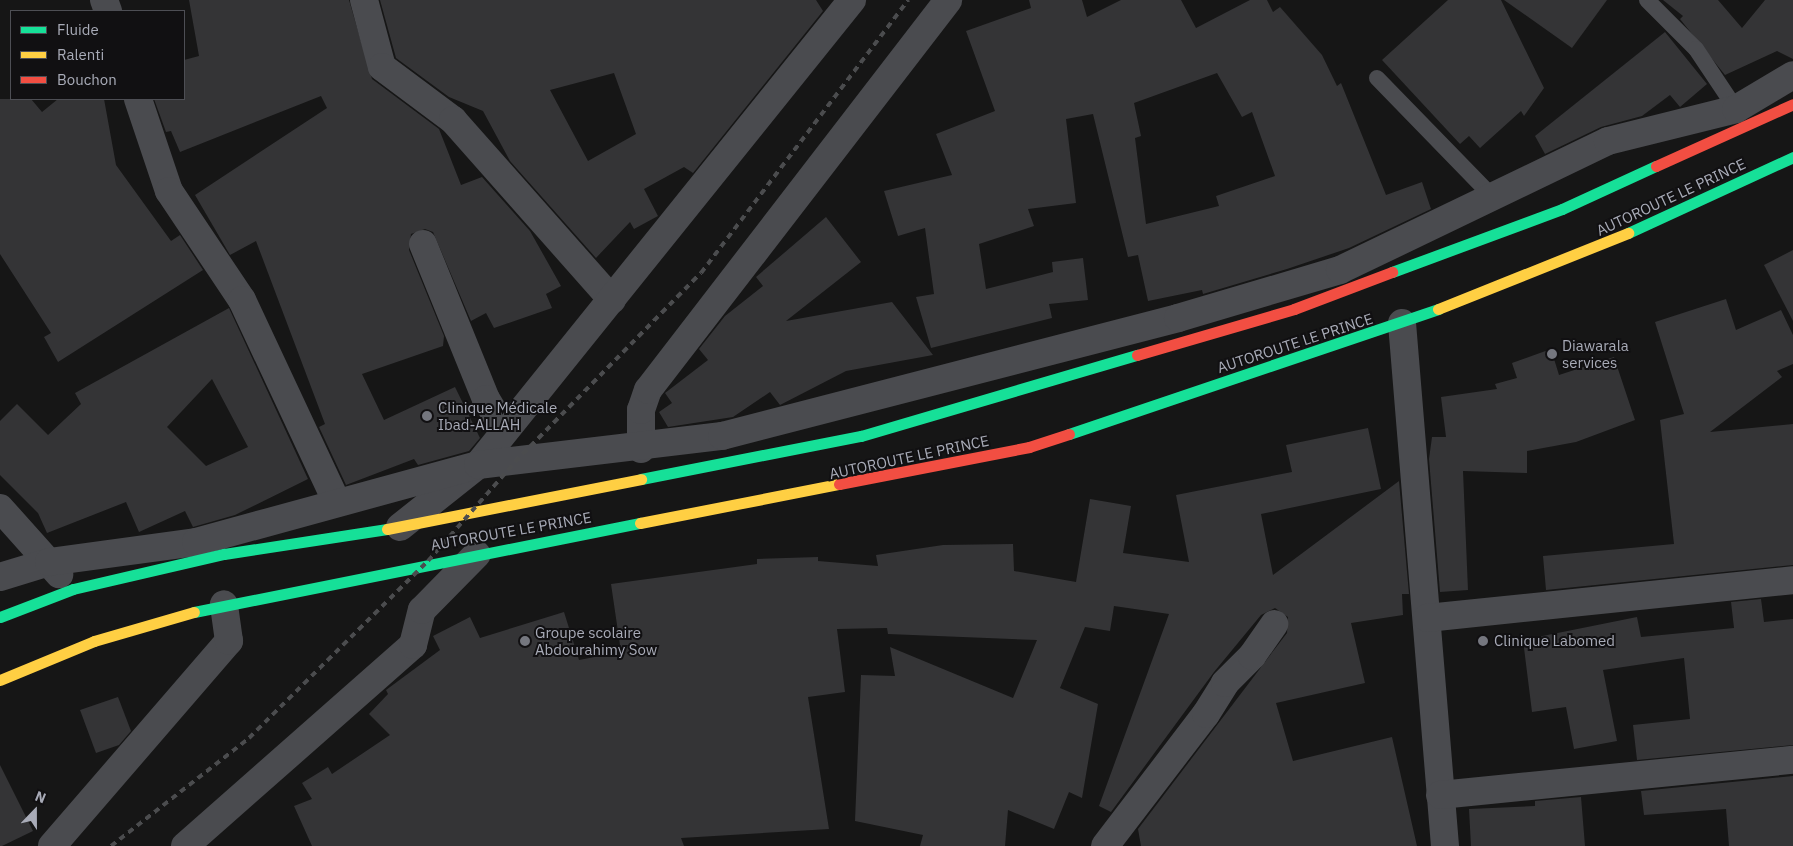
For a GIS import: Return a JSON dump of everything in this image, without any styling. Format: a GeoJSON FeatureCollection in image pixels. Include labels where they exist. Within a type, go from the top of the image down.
{"type":"FeatureCollection","features":[{"type":"Feature","properties":{"kind":"main road","name":"AUTOROUTE LE PRINCE"},"geometry":{"type":"LineString","coordinates":[[0,617],[73,589],[224,554],[400,527],[861,436],[1294,309],[1562,209],[1793,104]]}},
{"type":"Feature","properties":{"kind":"main road","name":"AUTOROUTE LE PRINCE"},"geometry":{"type":"LineString","coordinates":[[0,680],[94,641],[224,604],[1029,447],[1402,323],[1588,252],[1793,157]]}},
{"type":"Feature","properties":{"kind":"street"},"geometry":{"type":"LineString","coordinates":[[364,0],[382,67],[452,120],[612,300]]}},
{"type":"Feature","properties":{"kind":"street"},"geometry":{"type":"LineString","coordinates":[[400,527],[478,466],[504,429],[612,300],[852,0]]}},
{"type":"Feature","properties":{"kind":"street"},"geometry":{"type":"LineString","coordinates":[[641,448],[641,410],[648,390],[948,0]]}},
{"type":"Feature","properties":{"kind":"street"},"geometry":{"type":"LineString","coordinates":[[0,577],[49,562],[196,542],[478,466],[641,448],[722,436],[1178,318],[1340,270],[1490,194],[1608,141],[1736,108],[1793,76]]}},
{"type":"Feature","properties":{"kind":"street"},"geometry":{"type":"LineString","coordinates":[[138,100],[169,191],[242,300],[337,503]]}},
{"type":"Feature","properties":{"kind":"street"},"geometry":{"type":"LineString","coordinates":[[423,244],[486,399],[504,429]]}},
{"type":"Feature","properties":{"kind":"street"},"geometry":{"type":"LineString","coordinates":[[1402,323],[1445,846]]}},
{"type":"Feature","properties":{"kind":"street"},"geometry":{"type":"LineString","coordinates":[[0,508],[73,589]]}},
{"type":"Feature","properties":{"kind":"street"},"geometry":{"type":"LineString","coordinates":[[186,846],[413,644],[422,610],[477,554]]}},
{"type":"Feature","properties":{"kind":"street"},"geometry":{"type":"LineString","coordinates":[[1427,618],[1793,580]]}},
{"type":"Feature","properties":{"kind":"street"},"geometry":{"type":"LineString","coordinates":[[52,846],[229,641],[224,604]]}},
{"type":"Feature","properties":{"kind":"street"},"geometry":{"type":"LineString","coordinates":[[1105,846],[1206,714],[1225,683],[1252,656],[1274,624]]}},
{"type":"Feature","properties":{"kind":"street"},"geometry":{"type":"LineString","coordinates":[[1440,794],[1793,760]]}},
{"type":"Feature","properties":{"kind":"lane"},"geometry":{"type":"LineString","coordinates":[[1647,0],[1696,49],[1736,108]]}},
{"type":"Feature","properties":{"kind":"lane"},"geometry":{"type":"LineString","coordinates":[[1377,78],[1490,194]]}},
{"type":"Feature","properties":{"kind":"building"},"geometry":{"type":"Polygon","coordinates":[[[189,0],[349,0],[372,79],[439,129],[461,185],[482,177],[530,231],[561,286],[546,294],[552,308],[494,328],[486,313],[471,321],[433,232],[425,229],[411,234],[409,250],[444,336],[443,346],[362,374],[384,420],[455,387],[480,438],[469,451],[418,465],[414,459],[346,485],[319,427],[325,424],[256,241],[230,255],[195,195],[327,108],[321,96],[180,152],[171,131],[166,132],[154,100],[185,100],[185,60],[199,56],[189,0]]]}},
{"type":"Feature","properties":{"kind":"building"},"geometry":{"type":"Polygon","coordinates":[[[380,0],[816,0],[823,11],[693,173],[684,167],[644,189],[658,216],[634,229],[630,222],[596,258],[510,161],[483,111],[449,97],[396,58],[380,0]],[[614,73],[550,90],[588,161],[636,134],[614,73]]]}},
{"type":"Feature","properties":{"kind":"building"},"geometry":{"type":"Polygon","coordinates":[[[1029,0],[1082,0],[1087,17],[1121,0],[1181,0],[1196,28],[1250,0],[1267,0],[1273,12],[1280,7],[1322,55],[1337,86],[1341,83],[1386,195],[1422,182],[1431,209],[1349,248],[1287,269],[1203,294],[1202,290],[1148,301],[1138,255],[1128,257],[1093,114],[1066,119],[1076,203],[1028,209],[1034,226],[979,244],[986,289],[1053,272],[1052,262],[1083,258],[1088,300],[1049,304],[1052,318],[931,348],[916,297],[934,294],[925,228],[898,236],[884,191],[952,175],[936,134],[995,111],[966,31],[1031,8],[1029,0]],[[1217,73],[1134,103],[1141,136],[1135,138],[1146,224],[1219,206],[1216,196],[1275,176],[1252,112],[1242,117],[1217,73]]]}},
{"type":"Feature","properties":{"kind":"building"},"geometry":{"type":"Polygon","coordinates":[[[1448,0],[1501,0],[1544,88],[1524,116],[1521,111],[1480,148],[1469,136],[1460,144],[1382,60],[1448,0]]]}},
{"type":"Feature","properties":{"kind":"building"},"geometry":{"type":"Polygon","coordinates":[[[1504,0],[1607,0],[1572,48],[1504,0]]]}},
{"type":"Feature","properties":{"kind":"building"},"geometry":{"type":"Polygon","coordinates":[[[1663,0],[1718,0],[1742,28],[1765,0],[1793,0],[1793,59],[1777,51],[1725,75],[1680,19],[1683,16],[1663,0]]]}},
{"type":"Feature","properties":{"kind":"building"},"geometry":{"type":"Polygon","coordinates":[[[1665,32],[1707,84],[1680,107],[1670,95],[1642,116],[1601,127],[1545,154],[1535,136],[1665,32]]]}},
{"type":"Feature","properties":{"kind":"building"},"geometry":{"type":"Polygon","coordinates":[[[0,99],[32,100],[42,112],[57,100],[104,100],[116,165],[171,241],[180,235],[203,270],[58,362],[44,337],[51,333],[0,254],[0,99]]]}},
{"type":"Feature","properties":{"kind":"building"},"geometry":{"type":"Polygon","coordinates":[[[826,217],[861,262],[786,321],[892,302],[933,355],[846,371],[780,405],[770,392],[733,417],[668,427],[659,412],[672,403],[665,393],[708,360],[699,349],[725,316],[763,286],[756,277],[826,217]]]}},
{"type":"Feature","properties":{"kind":"building"},"geometry":{"type":"Polygon","coordinates":[[[1793,250],[1793,321],[1764,265],[1793,250]]]}},
{"type":"Feature","properties":{"kind":"building"},"geometry":{"type":"Polygon","coordinates":[[[1726,299],[1736,330],[1781,310],[1793,335],[1793,364],[1777,371],[1782,377],[1710,432],[1793,424],[1793,565],[1546,590],[1543,556],[1674,544],[1660,420],[1684,414],[1655,322],[1726,299]]]}},
{"type":"Feature","properties":{"kind":"building"},"geometry":{"type":"Polygon","coordinates":[[[229,308],[308,479],[235,515],[193,527],[185,511],[139,532],[126,502],[47,533],[38,513],[0,475],[0,421],[17,404],[48,435],[81,404],[75,393],[229,308]],[[212,379],[167,427],[206,466],[248,447],[212,379]]]}},
{"type":"Feature","properties":{"kind":"building"},"geometry":{"type":"Polygon","coordinates":[[[1551,349],[1559,375],[1614,357],[1635,420],[1576,442],[1527,451],[1527,473],[1463,471],[1468,590],[1440,592],[1429,459],[1432,437],[1446,437],[1441,397],[1497,389],[1495,384],[1517,378],[1512,363],[1551,349]]]}},
{"type":"Feature","properties":{"kind":"building"},"geometry":{"type":"Polygon","coordinates":[[[1368,428],[1381,489],[1261,514],[1273,575],[1399,481],[1409,594],[1402,594],[1403,615],[1351,623],[1365,683],[1276,703],[1293,761],[1392,737],[1417,846],[1141,846],[1138,829],[1287,633],[1288,617],[1275,608],[1261,615],[1214,672],[1111,812],[1099,806],[1169,614],[1114,606],[1110,631],[1085,627],[1060,688],[1098,704],[1082,798],[1069,792],[1054,829],[1008,810],[1005,846],[920,846],[923,835],[855,821],[861,675],[895,676],[890,647],[1013,698],[1037,640],[888,634],[887,628],[837,629],[845,692],[808,697],[829,829],[681,838],[684,846],[312,846],[294,806],[312,799],[302,783],[328,767],[332,774],[390,735],[369,714],[388,694],[386,690],[440,650],[433,636],[470,617],[480,638],[564,612],[579,660],[621,652],[611,584],[757,564],[757,559],[818,557],[818,561],[878,566],[876,555],[943,545],[1013,544],[1014,571],[1076,582],[1090,499],[1131,506],[1123,553],[1189,562],[1176,495],[1292,472],[1286,445],[1368,428]]]}},
{"type":"Feature","properties":{"kind":"building"},"geometry":{"type":"Polygon","coordinates":[[[1761,599],[1764,622],[1793,619],[1793,745],[1637,760],[1633,725],[1690,719],[1684,658],[1603,670],[1617,741],[1574,749],[1566,707],[1532,712],[1523,640],[1637,617],[1641,637],[1734,628],[1731,602],[1761,599]]]}},
{"type":"Feature","properties":{"kind":"building"},"geometry":{"type":"Polygon","coordinates":[[[118,697],[131,731],[119,745],[96,753],[80,710],[118,697]]]}},
{"type":"Feature","properties":{"kind":"building"},"geometry":{"type":"Polygon","coordinates":[[[0,765],[33,831],[2,846],[0,846],[0,765]]]}},
{"type":"Feature","properties":{"kind":"building"},"geometry":{"type":"Polygon","coordinates":[[[1793,776],[1793,846],[1729,846],[1726,809],[1644,815],[1641,791],[1793,776]]]}},
{"type":"Feature","properties":{"kind":"building"},"geometry":{"type":"Polygon","coordinates":[[[1581,797],[1585,846],[1471,846],[1469,809],[1535,806],[1535,801],[1581,797]]]}},
{"type":"Feature","properties":{"kind":"railway"},"geometry":{"type":"LineString","coordinates":[[111,846],[249,738],[428,561],[515,462],[701,273],[908,0]]}},
{"type":"Feature","properties":{"kind":"traffic: fast"},"geometry":{"type":"LineString","coordinates":[[1628,233],[1793,157]]}},
{"type":"Feature","properties":{"kind":"traffic: fast"},"geometry":{"type":"LineString","coordinates":[[1392,272],[1562,209],[1656,166]]}},
{"type":"Feature","properties":{"kind":"traffic: fast"},"geometry":{"type":"LineString","coordinates":[[1069,434],[1438,309]]}},
{"type":"Feature","properties":{"kind":"traffic: fast"},"geometry":{"type":"LineString","coordinates":[[641,479],[861,436],[1137,355]]}},
{"type":"Feature","properties":{"kind":"traffic: fast"},"geometry":{"type":"LineString","coordinates":[[194,612],[640,523]]}},
{"type":"Feature","properties":{"kind":"traffic: fast"},"geometry":{"type":"LineString","coordinates":[[0,617],[73,589],[224,554],[387,529]]}},
{"type":"Feature","properties":{"kind":"traffic: slow"},"geometry":{"type":"LineString","coordinates":[[1438,309],[1628,233]]}},
{"type":"Feature","properties":{"kind":"traffic: slow"},"geometry":{"type":"LineString","coordinates":[[387,529],[641,479]]}},
{"type":"Feature","properties":{"kind":"traffic: slow"},"geometry":{"type":"LineString","coordinates":[[640,523],[839,484]]}},
{"type":"Feature","properties":{"kind":"traffic: slow"},"geometry":{"type":"LineString","coordinates":[[0,680],[94,641],[194,612]]}},
{"type":"Feature","properties":{"kind":"traffic: jam"},"geometry":{"type":"LineString","coordinates":[[1656,166],[1793,104]]}},
{"type":"Feature","properties":{"kind":"traffic: jam"},"geometry":{"type":"LineString","coordinates":[[1137,355],[1294,309],[1392,272]]}},
{"type":"Feature","properties":{"kind":"traffic: jam"},"geometry":{"type":"LineString","coordinates":[[839,484],[1029,447],[1069,434]]}},
{"type":"Feature","properties":{"kind":"place","name":"Diawarala services"},"geometry":{"type":"Point","coordinates":[1552,354]}},
{"type":"Feature","properties":{"kind":"place","name":"Clinique Médicale Ibad-ALLAH"},"geometry":{"type":"Point","coordinates":[427,416]}},
{"type":"Feature","properties":{"kind":"place","name":"Groupe scolaire Abdourahimy Sow"},"geometry":{"type":"Point","coordinates":[525,641]}},
{"type":"Feature","properties":{"kind":"place","name":"Clinique Labomed"},"geometry":{"type":"Point","coordinates":[1483,641]}}]}
